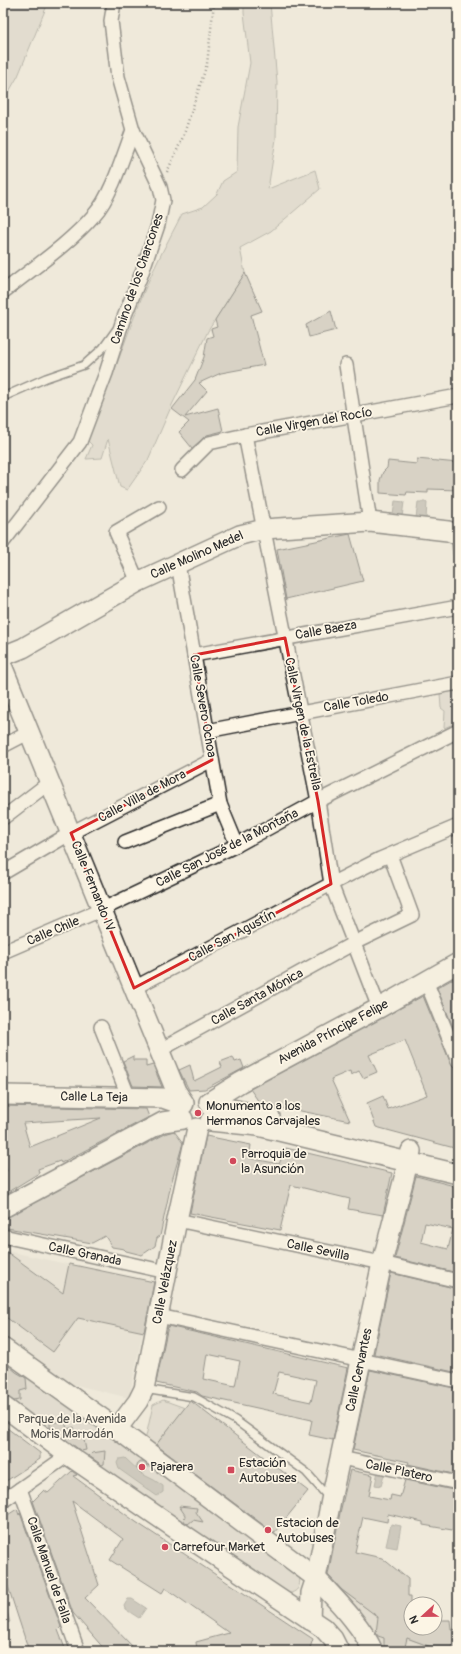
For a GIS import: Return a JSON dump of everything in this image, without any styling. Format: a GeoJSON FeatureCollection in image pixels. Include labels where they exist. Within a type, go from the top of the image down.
{"type":"FeatureCollection","features":[{"type":"Feature","properties":{"kind":"street","name":"Camino de los Charcones"},"geometry":{"type":"LineString","coordinates":[[3,542],[80,442],[158,225],[163,200],[160,187],[134,130],[118,77],[111,21],[114,3]]}},
{"type":"Feature","properties":{"kind":"street"},"geometry":{"type":"LineString","coordinates":[[3,292],[56,251],[95,215],[109,190],[134,130]]}},
{"type":"Feature","properties":{"kind":"street"},"geometry":{"type":"LineString","coordinates":[[346,365],[370,522]]}},
{"type":"Feature","properties":{"kind":"street","name":"Calle Virgen del Rocío"},"geometry":{"type":"LineString","coordinates":[[182,470],[209,443],[458,396]]}},
{"type":"Feature","properties":{"kind":"street","name":"Calle Virgen de la Estrella"},"geometry":{"type":"LineString","coordinates":[[245,435],[301,712],[318,801],[331,884],[379,1008]]}},
{"type":"Feature","properties":{"kind":"street"},"geometry":{"type":"LineString","coordinates":[[138,582],[116,532],[159,507]]}},
{"type":"Feature","properties":{"kind":"street","name":"Calle Molino Medel"},"geometry":{"type":"LineString","coordinates":[[3,656],[23,648],[138,582],[240,534],[264,529],[370,522],[448,531],[458,535]]}},
{"type":"Feature","properties":{"kind":"street","name":"Calle Severo Ochoa"},"geometry":{"type":"LineString","coordinates":[[178,564],[220,804],[236,845]]}},
{"type":"Feature","properties":{"kind":"street","name":"Calle Baeza"},"geometry":{"type":"LineString","coordinates":[[194,654],[458,607]]}},
{"type":"Feature","properties":{"kind":"street"},"geometry":{"type":"LineString","coordinates":[[3,667],[22,654],[23,648]]}},
{"type":"Feature","properties":{"kind":"street","name":"Calle Fernando IV"},"geometry":{"type":"LineString","coordinates":[[3,667],[176,1091],[197,1112]]}},
{"type":"Feature","properties":{"kind":"street","name":"Calle Toledo"},"geometry":{"type":"LineString","coordinates":[[207,730],[458,683]]}},
{"type":"Feature","properties":{"kind":"street","name":"Calle San José de la Montaña"},"geometry":{"type":"LineString","coordinates":[[103,909],[236,845],[318,801],[458,731]]}},
{"type":"Feature","properties":{"kind":"street"},"geometry":{"type":"LineString","coordinates":[[3,746],[30,732]]}},
{"type":"Feature","properties":{"kind":"street","name":"Calle Villa de Mora"},"geometry":{"type":"LineString","coordinates":[[3,873],[71,833],[212,760]]}},
{"type":"Feature","properties":{"kind":"street"},"geometry":{"type":"LineString","coordinates":[[3,818],[50,782]]}},
{"type":"Feature","properties":{"kind":"street"},"geometry":{"type":"LineString","coordinates":[[125,842],[220,804]]}},
{"type":"Feature","properties":{"kind":"street","name":"Calle San Agustín"},"geometry":{"type":"LineString","coordinates":[[134,988],[331,884],[390,855],[458,826]]}},
{"type":"Feature","properties":{"kind":"street","name":"Calle Santa Mónica"},"geometry":{"type":"LineString","coordinates":[[160,1050],[354,943],[412,916],[390,855]]}},
{"type":"Feature","properties":{"kind":"street","name":"Calle Chile"},"geometry":{"type":"LineString","coordinates":[[3,952],[103,909]]}},
{"type":"Feature","properties":{"kind":"street","name":"Avenida Príncipe Felipe"},"geometry":{"type":"LineString","coordinates":[[3,1208],[163,1122],[197,1112],[241,1082],[379,1008],[458,963]]}},
{"type":"Feature","properties":{"kind":"street"},"geometry":{"type":"LineString","coordinates":[[426,981],[458,1061]]}},
{"type":"Feature","properties":{"kind":"street"},"geometry":{"type":"LineString","coordinates":[[101,1027],[129,1098]]}},
{"type":"Feature","properties":{"kind":"street"},"geometry":{"type":"LineString","coordinates":[[241,1082],[239,1097],[245,1110]]}},
{"type":"Feature","properties":{"kind":"street","name":"Calle La Teja"},"geometry":{"type":"LineString","coordinates":[[3,1095],[164,1098],[197,1112]]}},
{"type":"Feature","properties":{"kind":"street"},"geometry":{"type":"LineString","coordinates":[[197,1112],[222,1107],[245,1110],[410,1157],[458,1174]]}},
{"type":"Feature","properties":{"kind":"street"},"geometry":{"type":"LineString","coordinates":[[197,1112],[410,1157],[458,1162]]}},
{"type":"Feature","properties":{"kind":"street","name":"Calle Velázquez"},"geometry":{"type":"LineString","coordinates":[[117,1428],[138,1401],[144,1389],[197,1112]]}},
{"type":"Feature","properties":{"kind":"street","name":"Calle Cervantes"},"geometry":{"type":"LineString","coordinates":[[311,1574],[341,1458],[382,1263],[410,1157]]}},
{"type":"Feature","properties":{"kind":"street","name":"Calle Sevilla"},"geometry":{"type":"LineString","coordinates":[[177,1220],[382,1263],[458,1281]]}},
{"type":"Feature","properties":{"kind":"street","name":"Calle Granada"},"geometry":{"type":"LineString","coordinates":[[3,1236],[167,1272]]}},
{"type":"Feature","properties":{"kind":"street"},"geometry":{"type":"LineString","coordinates":[[159,1316],[458,1381]]}},
{"type":"Feature","properties":{"kind":"street"},"geometry":{"type":"LineString","coordinates":[[3,1348],[117,1428],[311,1574],[344,1609],[361,1631],[373,1651]]}},
{"type":"Feature","properties":{"kind":"street"},"geometry":{"type":"LineString","coordinates":[[3,1406],[68,1455],[323,1628],[334,1647]]}},
{"type":"Feature","properties":{"kind":"street"},"geometry":{"type":"LineString","coordinates":[[3,1501],[68,1455]]}},
{"type":"Feature","properties":{"kind":"street","name":"Calle Platero"},"geometry":{"type":"LineString","coordinates":[[341,1458],[458,1483]]}},
{"type":"Feature","properties":{"kind":"street","name":"Calle Manuel de Falla"},"geometry":{"type":"LineString","coordinates":[[20,1489],[78,1651]]}},
{"type":"Feature","properties":{"kind":"street"},"geometry":{"type":"LineString","coordinates":[[284,1602],[293,1598],[303,1590],[311,1574]]}},
{"type":"Feature","properties":{"kind":"street"},"geometry":{"type":"LineString","coordinates":[[310,1620],[311,1574]]}},
{"type":"Feature","properties":{"kind":"lane"},"geometry":{"type":"LineString","coordinates":[[3,397],[46,378],[84,365],[103,348],[123,320]]}},
{"type":"Feature","properties":{"kind":"lane"},"geometry":{"type":"LineString","coordinates":[[144,1389],[194,1397],[235,1420],[306,1472],[331,1500]]}},
{"type":"Feature","properties":{"kind":"path"},"geometry":{"type":"LineString","coordinates":[[160,187],[183,136],[207,64],[214,3]]}},
{"type":"Feature","properties":{"kind":"highlighted area"},"geometry":{"type":"Polygon","coordinates":[[[285,638],[318,801],[331,884],[134,988],[71,833],[212,760],[194,655],[285,638]]]}},
{"type":"Feature","properties":{"kind":"shaded area"},"geometry":{"type":"Polygon","coordinates":[[[395,501],[404,502],[402,517],[393,515],[395,501]]]}},
{"type":"Feature","properties":{"kind":"shaded area"},"geometry":{"type":"Polygon","coordinates":[[[418,502],[427,502],[426,519],[416,518],[418,502]]]}},
{"type":"Feature","properties":{"kind":"shaded area"},"geometry":{"type":"Polygon","coordinates":[[[3,1250],[153,1283],[129,1398],[72,1384],[3,1334],[3,1250]]]}},
{"type":"Feature","properties":{"kind":"shaded area"},"geometry":{"type":"Polygon","coordinates":[[[125,1458],[142,1474],[163,1486],[163,1492],[157,1496],[119,1469],[117,1463],[119,1459],[125,1458]]]}},
{"type":"Feature","properties":{"kind":"shaded area"},"geometry":{"type":"Polygon","coordinates":[[[378,1471],[385,1472],[381,1486],[375,1485],[378,1471]]]}},
{"type":"Feature","properties":{"kind":"shaded area"},"geometry":{"type":"Polygon","coordinates":[[[391,1524],[401,1526],[397,1548],[386,1546],[391,1524]]]}},
{"type":"Feature","properties":{"kind":"shaded area"},"geometry":{"type":"Polygon","coordinates":[[[128,1599],[132,1599],[146,1608],[139,1618],[125,1609],[124,1606],[128,1599]]]}},
{"type":"Feature","properties":{"kind":"shaded area"},"geometry":{"type":"Polygon","coordinates":[[[3,1601],[10,1622],[3,1624],[3,1601]]]}},
{"type":"Feature","properties":{"kind":"green space"},"geometry":{"type":"Polygon","coordinates":[[[3,3],[48,3],[18,76],[3,102],[3,3]]]}},
{"type":"Feature","properties":{"kind":"green space"},"geometry":{"type":"Polygon","coordinates":[[[244,3],[270,3],[277,82],[276,139],[268,189],[315,170],[320,189],[271,231],[240,248],[245,273],[208,331],[171,407],[148,460],[127,490],[120,487],[108,439],[102,458],[86,459],[92,445],[87,440],[103,402],[145,289],[182,214],[203,207],[217,194],[223,181],[237,172],[238,127],[250,63],[244,3]]]}},
{"type":"Feature","properties":{"kind":"green space"},"geometry":{"type":"Polygon","coordinates":[[[451,542],[458,544],[458,556],[453,555],[451,542]]]}},
{"type":"Feature","properties":{"kind":"green space"},"geometry":{"type":"Polygon","coordinates":[[[458,691],[458,722],[444,728],[445,711],[441,708],[440,693],[458,691]]]}},
{"type":"Feature","properties":{"kind":"green space","name":"Parque de la Avenida Moris Marrodán"},"geometry":{"type":"Polygon","coordinates":[[[3,1354],[299,1572],[300,1583],[296,1590],[289,1593],[278,1594],[3,1401],[3,1354]]]}},
{"type":"Feature","properties":{"kind":"green space"},"geometry":{"type":"Polygon","coordinates":[[[163,1400],[185,1408],[152,1450],[145,1441],[153,1405],[163,1400]]]}},
{"type":"Feature","properties":{"kind":"green space"},"geometry":{"type":"Polygon","coordinates":[[[327,1579],[403,1636],[442,1651],[378,1651],[327,1579]]]}},
{"type":"Feature","properties":{"kind":"building"},"geometry":{"type":"Polygon","coordinates":[[[245,273],[262,311],[251,315],[264,365],[221,373],[199,383],[207,391],[185,417],[218,408],[223,431],[207,435],[192,448],[179,432],[189,422],[172,409],[195,380],[204,357],[207,338],[213,336],[211,329],[217,327],[215,320],[245,273]]]}},
{"type":"Feature","properties":{"kind":"building"},"geometry":{"type":"Polygon","coordinates":[[[331,311],[336,330],[309,337],[306,325],[331,311]]]}},
{"type":"Feature","properties":{"kind":"building"},"geometry":{"type":"Polygon","coordinates":[[[417,459],[458,463],[458,490],[428,489],[428,493],[407,492],[406,495],[380,493],[380,480],[383,472],[387,468],[388,461],[417,464],[417,459]]]}},
{"type":"Feature","properties":{"kind":"building"},"geometry":{"type":"Polygon","coordinates":[[[350,534],[363,581],[286,599],[277,549],[350,534]]]}},
{"type":"Feature","properties":{"kind":"building"},"geometry":{"type":"Polygon","coordinates":[[[458,976],[458,1039],[437,988],[458,976]]]}},
{"type":"Feature","properties":{"kind":"building"},"geometry":{"type":"Polygon","coordinates":[[[423,996],[451,1064],[453,1067],[458,1069],[458,1149],[376,1127],[367,1103],[383,1096],[388,1109],[427,1095],[405,1040],[369,1055],[377,1072],[363,1078],[359,1071],[351,1075],[350,1071],[331,1079],[350,1121],[285,1109],[259,1102],[250,1089],[423,996]]]}},
{"type":"Feature","properties":{"kind":"building"},"geometry":{"type":"Polygon","coordinates":[[[133,1056],[133,1060],[146,1060],[146,1067],[153,1065],[162,1087],[133,1086],[123,1061],[133,1056]]]}},
{"type":"Feature","properties":{"kind":"building"},"geometry":{"type":"Polygon","coordinates":[[[233,1057],[235,1062],[241,1060],[244,1068],[205,1089],[189,1090],[179,1070],[190,1065],[194,1081],[222,1067],[220,1062],[233,1057]]]}},
{"type":"Feature","properties":{"kind":"building"},"geometry":{"type":"Polygon","coordinates":[[[3,1106],[146,1109],[149,1117],[61,1163],[60,1161],[38,1169],[39,1173],[3,1195],[3,1172],[7,1171],[3,1160],[3,1143],[8,1140],[5,1124],[3,1124],[3,1106]],[[101,1118],[23,1123],[30,1147],[101,1118]]]}},
{"type":"Feature","properties":{"kind":"building"},"geometry":{"type":"Polygon","coordinates":[[[174,1131],[183,1143],[171,1184],[160,1236],[157,1238],[155,1246],[142,1255],[112,1247],[105,1236],[92,1243],[7,1228],[3,1219],[167,1133],[174,1131]]]}},
{"type":"Feature","properties":{"kind":"building"},"geometry":{"type":"Polygon","coordinates":[[[206,1136],[251,1145],[249,1158],[279,1164],[286,1148],[392,1173],[383,1215],[348,1209],[350,1199],[291,1185],[280,1230],[190,1213],[206,1136]]]}},
{"type":"Feature","properties":{"kind":"building"},"geometry":{"type":"Polygon","coordinates":[[[416,1176],[458,1187],[458,1273],[395,1258],[416,1176]],[[425,1223],[421,1242],[448,1249],[453,1229],[425,1223]]]}},
{"type":"Feature","properties":{"kind":"building"},"geometry":{"type":"Polygon","coordinates":[[[3,1249],[63,1293],[69,1264],[154,1282],[144,1332],[78,1318],[53,1352],[3,1315],[3,1249]]]}},
{"type":"Feature","properties":{"kind":"building"},"geometry":{"type":"Polygon","coordinates":[[[391,1273],[458,1289],[458,1340],[456,1351],[458,1351],[458,1373],[374,1354],[391,1273]]]}},
{"type":"Feature","properties":{"kind":"building"},"geometry":{"type":"Polygon","coordinates":[[[168,1326],[348,1368],[333,1440],[309,1435],[312,1420],[202,1396],[197,1392],[156,1383],[168,1326]],[[207,1354],[203,1379],[235,1386],[240,1361],[207,1354]],[[279,1372],[273,1394],[311,1402],[316,1380],[279,1372]]]}},
{"type":"Feature","properties":{"kind":"building"},"geometry":{"type":"Polygon","coordinates":[[[9,1366],[26,1378],[27,1389],[20,1391],[20,1400],[14,1401],[3,1395],[3,1367],[9,1366]]]}},
{"type":"Feature","properties":{"kind":"building"},"geometry":{"type":"Polygon","coordinates":[[[370,1370],[458,1389],[458,1475],[408,1464],[409,1462],[353,1450],[370,1370]]]}},
{"type":"Feature","properties":{"kind":"building","name":"Estación Autobuses"},"geometry":{"type":"Polygon","coordinates":[[[190,1401],[308,1491],[274,1533],[156,1445],[190,1401]]]}},
{"type":"Feature","properties":{"kind":"building"},"geometry":{"type":"Polygon","coordinates":[[[65,1421],[67,1429],[74,1427],[75,1436],[83,1435],[86,1450],[81,1451],[50,1427],[50,1423],[65,1421]]]}},
{"type":"Feature","properties":{"kind":"building"},"geometry":{"type":"Polygon","coordinates":[[[3,1425],[40,1453],[40,1459],[3,1483],[3,1425]]]}},
{"type":"Feature","properties":{"kind":"building"},"geometry":{"type":"Polygon","coordinates":[[[105,1451],[104,1464],[102,1465],[89,1456],[92,1453],[105,1451]]]}},
{"type":"Feature","properties":{"kind":"building","name":"Pajarera"},"geometry":{"type":"Polygon","coordinates":[[[140,1462],[144,1462],[146,1463],[146,1471],[140,1472],[137,1469],[137,1465],[140,1462]]]}},
{"type":"Feature","properties":{"kind":"building"},"geometry":{"type":"Polygon","coordinates":[[[350,1470],[373,1475],[369,1496],[390,1500],[391,1495],[400,1497],[405,1480],[458,1491],[458,1531],[423,1525],[423,1522],[388,1514],[387,1522],[363,1517],[355,1552],[382,1558],[408,1579],[408,1596],[403,1596],[403,1636],[443,1636],[443,1620],[450,1620],[451,1629],[458,1630],[458,1651],[442,1651],[407,1638],[404,1651],[392,1651],[392,1647],[384,1646],[384,1638],[378,1636],[376,1633],[378,1617],[342,1590],[328,1575],[350,1470]]]}},
{"type":"Feature","properties":{"kind":"building"},"geometry":{"type":"Polygon","coordinates":[[[72,1471],[77,1475],[73,1476],[136,1522],[313,1639],[309,1651],[197,1651],[196,1642],[229,1633],[165,1588],[162,1593],[110,1560],[123,1539],[72,1501],[99,1585],[85,1598],[137,1651],[106,1651],[73,1613],[33,1501],[44,1490],[48,1493],[72,1471]]]}},
{"type":"Feature","properties":{"kind":"building"},"geometry":{"type":"Polygon","coordinates":[[[179,1506],[197,1508],[196,1512],[203,1522],[193,1520],[188,1524],[184,1521],[185,1515],[179,1506]]]}},
{"type":"Feature","properties":{"kind":"building"},"geometry":{"type":"Polygon","coordinates":[[[17,1509],[19,1515],[20,1513],[61,1627],[58,1630],[66,1651],[29,1651],[3,1571],[3,1518],[17,1509]]]}},
{"type":"Feature","properties":{"kind":"place","name":"Monumento a los Hermanos Carvajales"},"geometry":{"type":"Point","coordinates":[198,1113]}},
{"type":"Feature","properties":{"kind":"place","name":"Parroquia de la Asunción"},"geometry":{"type":"Point","coordinates":[233,1161]}},
{"type":"Feature","properties":{"kind":"place","name":"Pajarera"},"geometry":{"type":"Point","coordinates":[142,1467]}},
{"type":"Feature","properties":{"kind":"place","name":"Estación Autobuses"},"geometry":{"type":"Point","coordinates":[231,1470]}},
{"type":"Feature","properties":{"kind":"place","name":"Estacion de Autobuses"},"geometry":{"type":"Point","coordinates":[268,1530]}},
{"type":"Feature","properties":{"kind":"place","name":"Carrefour Market"},"geometry":{"type":"Point","coordinates":[165,1547]}}]}
